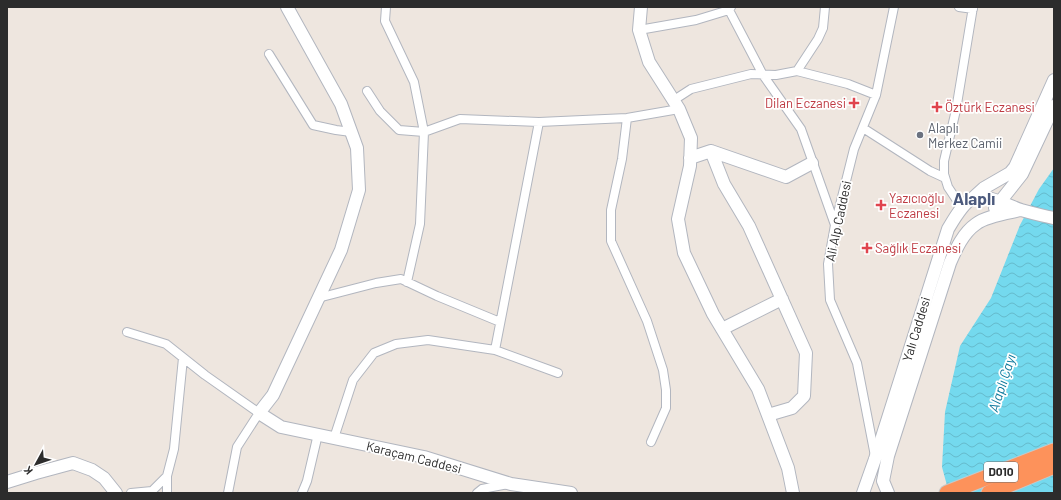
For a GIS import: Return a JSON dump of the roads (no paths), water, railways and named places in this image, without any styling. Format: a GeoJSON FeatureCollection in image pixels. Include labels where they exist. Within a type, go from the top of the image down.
{"type":"FeatureCollection","features":[{"type":"Feature","properties":{"kind":"highway","name":"D010"},"geometry":{"type":"LineString","coordinates":[[947,493],[1054,451]]}},
{"type":"Feature","properties":{"kind":"highway","name":"D010"},"geometry":{"type":"LineString","coordinates":[[989,493],[1054,466]]}},
{"type":"Feature","properties":{"kind":"street"},"geometry":{"type":"LineString","coordinates":[[228,493],[237,447],[259,413],[273,395],[341,250],[359,190],[357,148],[341,104],[287,7]]}},
{"type":"Feature","properties":{"kind":"street"},"geometry":{"type":"LineString","coordinates":[[386,7],[386,20],[414,82],[424,132],[420,224],[407,282]]}},
{"type":"Feature","properties":{"kind":"street"},"geometry":{"type":"LineString","coordinates":[[641,7],[639,30],[649,62],[676,104],[691,138],[690,166],[678,219],[684,253],[713,314],[758,389],[788,468],[792,493]]}},
{"type":"Feature","properties":{"kind":"street"},"geometry":{"type":"LineString","coordinates":[[797,71],[818,39],[823,28],[825,7]]}},
{"type":"Feature","properties":{"kind":"street","name":"Ali Alp Caddesi"},"geometry":{"type":"LineString","coordinates":[[875,459],[857,364],[830,300],[828,264],[835,225],[854,149],[876,95],[894,7]]}},
{"type":"Feature","properties":{"kind":"street"},"geometry":{"type":"LineString","coordinates":[[959,7],[973,8],[956,110],[944,161],[944,174],[948,187],[962,208],[962,215],[965,220],[970,223],[976,223]]}},
{"type":"Feature","properties":{"kind":"street"},"geometry":{"type":"LineString","coordinates":[[639,30],[696,20],[730,9],[763,74],[801,129],[835,225]]}},
{"type":"Feature","properties":{"kind":"street"},"geometry":{"type":"LineString","coordinates":[[269,54],[313,125],[351,132]]}},
{"type":"Feature","properties":{"kind":"street"},"geometry":{"type":"LineString","coordinates":[[367,91],[380,111],[399,130],[424,132],[460,119],[539,122],[627,118],[676,104],[691,89],[751,74],[776,75],[797,71],[848,84],[876,95]]}},
{"type":"Feature","properties":{"kind":"street","name":"Yalı Caddesi"},"geometry":{"type":"LineString","coordinates":[[863,493],[948,229],[962,208],[984,188],[1010,173],[1015,167],[1054,80]]}},
{"type":"Feature","properties":{"kind":"street"},"geometry":{"type":"LineString","coordinates":[[988,218],[1022,174],[1054,106]]}},
{"type":"Feature","properties":{"kind":"street"},"geometry":{"type":"LineString","coordinates":[[627,118],[622,159],[611,210],[611,241],[647,322],[664,370],[666,408],[651,442]]}},
{"type":"Feature","properties":{"kind":"street"},"geometry":{"type":"LineString","coordinates":[[495,350],[539,122]]}},
{"type":"Feature","properties":{"kind":"street"},"geometry":{"type":"LineString","coordinates":[[863,128],[930,171],[943,177],[944,174]]}},
{"type":"Feature","properties":{"kind":"street"},"geometry":{"type":"LineString","coordinates":[[690,158],[711,151],[786,177],[812,163]]}},
{"type":"Feature","properties":{"kind":"street"},"geometry":{"type":"LineString","coordinates":[[711,151],[724,184],[749,226],[806,353],[804,396],[792,408],[768,415]]}},
{"type":"Feature","properties":{"kind":"street"},"geometry":{"type":"LineString","coordinates":[[973,198],[988,198],[1021,210],[1054,218]]}},
{"type":"Feature","properties":{"kind":"street","name":"Yalı Caddesi"},"geometry":{"type":"LineString","coordinates":[[888,493],[884,481],[888,456],[950,263],[957,248],[965,234],[976,223],[988,218],[1021,210]]}},
{"type":"Feature","properties":{"kind":"street"},"geometry":{"type":"LineString","coordinates":[[318,298],[376,283],[401,279],[437,296],[500,322]]}},
{"type":"Feature","properties":{"kind":"street"},"geometry":{"type":"LineString","coordinates":[[722,329],[782,299]]}},
{"type":"Feature","properties":{"kind":"street"},"geometry":{"type":"LineString","coordinates":[[127,332],[166,344],[259,413]]}},
{"type":"Feature","properties":{"kind":"street"},"geometry":{"type":"LineString","coordinates":[[334,438],[353,380],[374,353],[396,344],[428,340],[495,350],[558,373]]}},
{"type":"Feature","properties":{"kind":"street"},"geometry":{"type":"LineString","coordinates":[[167,493],[167,476],[174,449],[183,358]]}},
{"type":"Feature","properties":{"kind":"street","name":"Karaçam Caddesi"},"geometry":{"type":"LineString","coordinates":[[259,413],[282,427],[424,457],[511,484],[571,493]]}},
{"type":"Feature","properties":{"kind":"street"},"geometry":{"type":"LineString","coordinates":[[302,493],[307,481],[318,434]]}},
{"type":"Feature","properties":{"kind":"street"},"geometry":{"type":"LineString","coordinates":[[7,482],[36,472],[73,463],[92,470],[104,478],[116,493]]}},
{"type":"Feature","properties":{"kind":"street"},"geometry":{"type":"LineString","coordinates":[[131,493],[152,491],[167,476]]}},
{"type":"Feature","properties":{"kind":"street"},"geometry":{"type":"LineString","coordinates":[[477,493],[482,489],[511,484]]}},
{"type":"Feature","properties":{"kind":"water","name":"Alaplı Çayı"},"geometry":{"type":"Polygon","coordinates":[[[1054,168],[1054,493],[949,493],[942,467],[945,412],[960,346],[991,298],[1020,225],[1039,189],[1054,168]]]}},
{"type":"Feature","properties":{"kind":"place","name":"Dilan Eczanesi"},"geometry":{"type":"Point","coordinates":[854,103]}},
{"type":"Feature","properties":{"kind":"place","name":"Öztürk Eczanesi"},"geometry":{"type":"Point","coordinates":[937,107]}},
{"type":"Feature","properties":{"kind":"place","name":"Alaplı Merkez Camii"},"geometry":{"type":"Point","coordinates":[920,135]}},
{"type":"Feature","properties":{"kind":"place","name":"Yazıcıoğlu Eczanesi"},"geometry":{"type":"Point","coordinates":[881,205]}},
{"type":"Feature","properties":{"kind":"place","name":"Sağlık Eczanesi"},"geometry":{"type":"Point","coordinates":[867,248]}},
{"type":"Feature","properties":{"kind":"district","name":"Alaplı"},"geometry":{"type":"Point","coordinates":[974,199]}}]}
